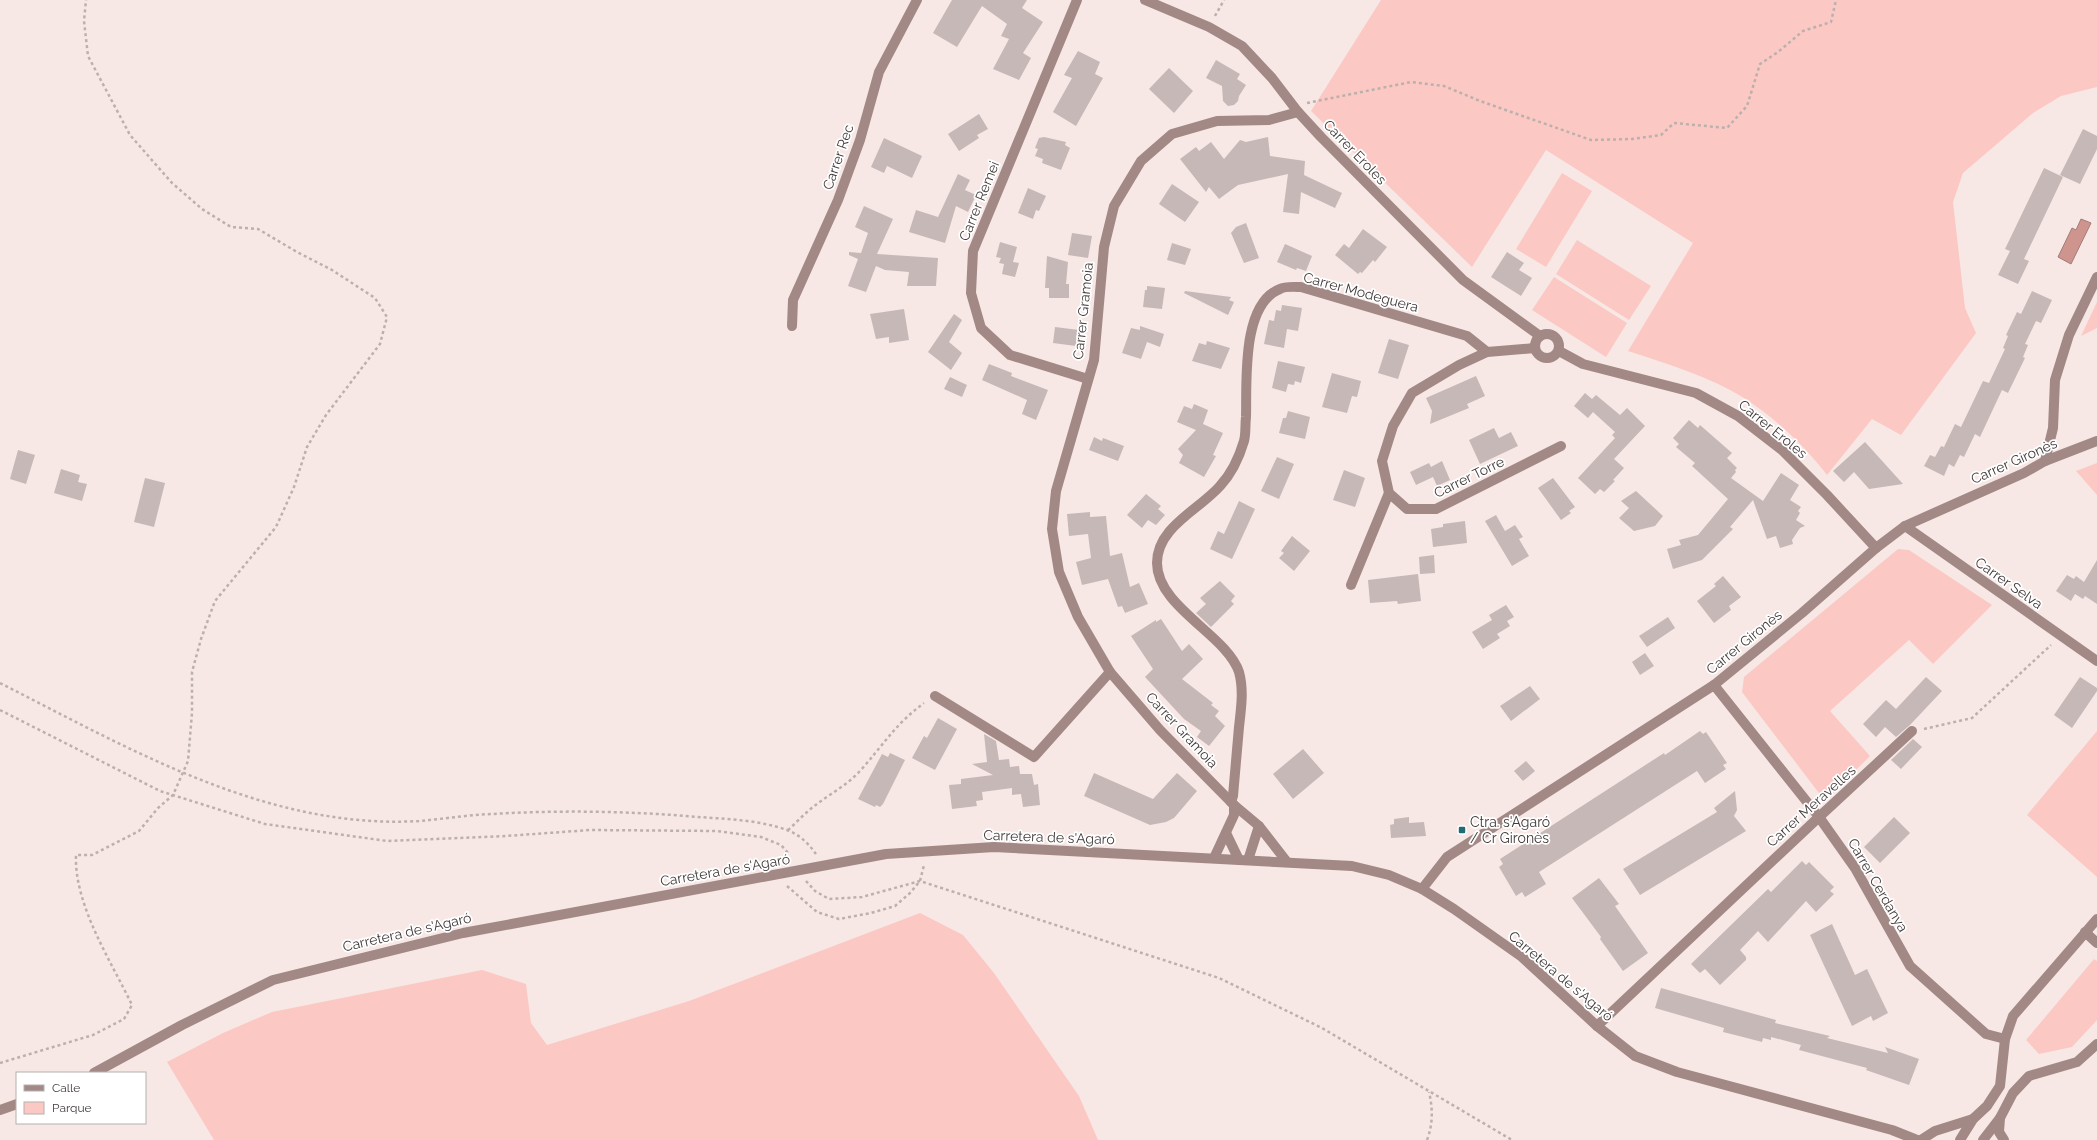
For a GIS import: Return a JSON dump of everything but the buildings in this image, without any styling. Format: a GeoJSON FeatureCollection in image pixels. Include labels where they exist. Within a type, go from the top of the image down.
{"type":"FeatureCollection","features":[{"type":"Feature","properties":{"kind":"street","name":"Carrer Rec"},"geometry":{"type":"LineString","coordinates":[[792,326],[793,300],[838,200],[860,140],[879,72],[917,0]]}},
{"type":"Feature","properties":{"kind":"street","name":"Carrer Remei"},"geometry":{"type":"LineString","coordinates":[[1077,0],[973,251],[971,293],[981,328],[1010,355],[1088,379]]}},
{"type":"Feature","properties":{"kind":"street","name":"Carrer Eroles"},"geometry":{"type":"LineString","coordinates":[[1145,0],[1209,27],[1242,46],[1272,78],[1295,109],[1463,280],[1540,336]]}},
{"type":"Feature","properties":{"kind":"street","name":"Carrer Gramoia"},"geometry":{"type":"LineString","coordinates":[[1287,862],[1259,826],[1233,803],[1160,730],[1110,672],[1078,617],[1059,572],[1052,529],[1056,491],[1094,360],[1104,246],[1114,206],[1141,161],[1172,134],[1217,121],[1269,120],[1295,109]]}},
{"type":"Feature","properties":{"kind":"street"},"geometry":{"type":"LineString","coordinates":[[2045,460],[2053,428],[2055,380],[2069,336],[2097,277]]}},
{"type":"Feature","properties":{"kind":"street","name":"Carrer Modeguera"},"geometry":{"type":"LineString","coordinates":[[1214,858],[1234,815],[1233,803],[1242,690],[1239,671],[1228,655],[1174,600],[1161,581],[1157,564],[1160,545],[1177,524],[1220,486],[1235,466],[1245,439],[1248,350],[1252,322],[1264,301],[1280,289],[1301,287],[1467,336],[1486,352]]}},
{"type":"Feature","properties":{"kind":"street"},"geometry":{"type":"LineString","coordinates":[[1548,334],[1555,337],[1560,344],[1559,351],[1554,357],[1545,359],[1538,354],[1535,348],[1536,341],[1540,336],[1548,334]]}},
{"type":"Feature","properties":{"kind":"street"},"geometry":{"type":"LineString","coordinates":[[1351,585],[1389,493],[1382,461],[1393,426],[1412,393],[1459,365],[1486,352],[1535,348]]}},
{"type":"Feature","properties":{"kind":"street","name":"Carrer Eroles"},"geometry":{"type":"LineString","coordinates":[[1559,351],[1583,364],[1696,393],[1738,416],[1782,450],[1876,548]]}},
{"type":"Feature","properties":{"kind":"street","name":"Carrer Gironès"},"geometry":{"type":"LineString","coordinates":[[1422,889],[1447,857],[1714,685],[1802,613],[1876,548],[1905,526],[2024,473],[2045,460],[2097,441]]}},
{"type":"Feature","properties":{"kind":"street","name":"Carrer Torre"},"geometry":{"type":"LineString","coordinates":[[1389,493],[1407,509],[1436,509],[1561,446]]}},
{"type":"Feature","properties":{"kind":"street","name":"Carrer Selva"},"geometry":{"type":"LineString","coordinates":[[1905,526],[2060,637],[2097,661]]}},
{"type":"Feature","properties":{"kind":"street"},"geometry":{"type":"LineString","coordinates":[[935,696],[1034,757],[1110,672]]}},
{"type":"Feature","properties":{"kind":"street","name":"Carrer Cerdanya"},"geometry":{"type":"LineString","coordinates":[[1714,685],[1819,816],[1855,868],[1910,966],[1986,1034],[2006,1039]]}},
{"type":"Feature","properties":{"kind":"street","name":"Carrer Meravelles"},"geometry":{"type":"LineString","coordinates":[[1597,1026],[1819,816],[1912,732]]}},
{"type":"Feature","properties":{"kind":"street"},"geometry":{"type":"LineString","coordinates":[[1244,860],[1259,826]]}},
{"type":"Feature","properties":{"kind":"street"},"geometry":{"type":"LineString","coordinates":[[1226,833],[1244,860]]}},
{"type":"Feature","properties":{"kind":"street","name":"Carretera de s'Agaró"},"geometry":{"type":"LineString","coordinates":[[96,1072],[182,1025],[273,980],[463,933],[886,854],[994,847],[1352,866],[1389,875],[1422,889],[1454,909],[1522,958],[1597,1026],[1635,1056],[1677,1072],[1892,1130],[1917,1140]]}},
{"type":"Feature","properties":{"kind":"street"},"geometry":{"type":"LineString","coordinates":[[1960,1140],[1973,1119],[1987,1106],[2000,1086],[2006,1039],[2013,1016],[2097,919]]}},
{"type":"Feature","properties":{"kind":"street"},"geometry":{"type":"LineString","coordinates":[[2085,932],[2097,942]]}},
{"type":"Feature","properties":{"kind":"street"},"geometry":{"type":"LineString","coordinates":[[1984,1140],[2000,1118],[2013,1093],[2029,1076],[2077,1062],[2097,1044]]}},
{"type":"Feature","properties":{"kind":"street"},"geometry":{"type":"LineString","coordinates":[[0,1110],[16,1104]]}},
{"type":"Feature","properties":{"kind":"street"},"geometry":{"type":"LineString","coordinates":[[2000,1118],[1999,1132],[2004,1140]]}},
{"type":"Feature","properties":{"kind":"street"},"geometry":{"type":"LineString","coordinates":[[1921,1140],[1935,1131],[1973,1119]]}},
{"type":"Feature","properties":{"kind":"path"},"geometry":{"type":"LineString","coordinates":[[0,1063],[93,1035],[124,1019],[132,1005],[88,916],[76,868],[76,855],[92,855],[139,831],[158,808],[173,795],[188,761],[192,713],[192,672],[201,639],[215,601],[276,527],[294,487],[307,447],[326,415],[380,344],[387,317],[375,298],[332,270],[297,252],[258,229],[231,226],[202,209],[172,182],[130,135],[88,56],[84,21],[86,0]]}},
{"type":"Feature","properties":{"kind":"path"},"geometry":{"type":"LineString","coordinates":[[1209,27],[1224,0]]}},
{"type":"Feature","properties":{"kind":"path"},"geometry":{"type":"LineString","coordinates":[[1295,109],[1411,82],[1444,86],[1480,101],[1591,140],[1632,139],[1661,135],[1674,124],[1727,128],[1747,106],[1760,64],[1778,52],[1803,31],[1831,22],[1836,0]]}},
{"type":"Feature","properties":{"kind":"path"},"geometry":{"type":"LineString","coordinates":[[1912,732],[1972,718],[2060,637]]}},
{"type":"Feature","properties":{"kind":"path"},"geometry":{"type":"LineString","coordinates":[[0,683],[183,772],[234,793],[286,808],[357,821],[418,821],[493,814],[640,812],[747,821],[788,830],[807,841],[825,866]]}},
{"type":"Feature","properties":{"kind":"path"},"geometry":{"type":"LineString","coordinates":[[788,830],[812,808],[842,787],[859,772],[886,738],[911,712],[935,696]]}},
{"type":"Feature","properties":{"kind":"path"},"geometry":{"type":"LineString","coordinates":[[0,710],[160,791],[265,824],[388,841],[506,836],[590,830],[717,831],[761,836],[781,845],[789,854]]}},
{"type":"Feature","properties":{"kind":"path"},"geometry":{"type":"LineString","coordinates":[[775,875],[817,912],[839,919],[871,913],[895,906],[910,893],[920,881],[927,852]]}},
{"type":"Feature","properties":{"kind":"path"},"geometry":{"type":"LineString","coordinates":[[805,880],[815,891],[829,899],[862,897],[920,881],[1219,978],[1322,1028],[1512,1140]]}},
{"type":"Feature","properties":{"kind":"path"},"geometry":{"type":"LineString","coordinates":[[1427,1140],[1432,1126],[1432,1104],[1430,1091]]}},
{"type":"Feature","properties":{"kind":"green space"},"geometry":{"type":"Polygon","coordinates":[[[1381,0],[2097,0],[2097,87],[2061,96],[2033,113],[1963,173],[1953,202],[1965,308],[1976,333],[1901,435],[1872,419],[1827,475],[1789,433],[1767,414],[1744,398],[1717,383],[1628,351],[1693,243],[1546,150],[1472,267],[1311,111],[1381,0]]]}},
{"type":"Feature","properties":{"kind":"green space"},"geometry":{"type":"Polygon","coordinates":[[[1562,173],[1592,191],[1546,267],[1516,249],[1562,173]]]}},
{"type":"Feature","properties":{"kind":"green space"},"geometry":{"type":"Polygon","coordinates":[[[1577,240],[1651,286],[1629,320],[1556,274],[1577,240]]]}},
{"type":"Feature","properties":{"kind":"green space"},"geometry":{"type":"Polygon","coordinates":[[[1554,277],[1627,323],[1606,357],[1532,310],[1554,277]]]}},
{"type":"Feature","properties":{"kind":"green space"},"geometry":{"type":"Polygon","coordinates":[[[2097,302],[2097,328],[2081,336],[2097,302]]]}},
{"type":"Feature","properties":{"kind":"green space"},"geometry":{"type":"Polygon","coordinates":[[[2097,463],[2097,495],[2076,471],[2097,463]]]}},
{"type":"Feature","properties":{"kind":"green space"},"geometry":{"type":"Polygon","coordinates":[[[1898,549],[1909,550],[1992,605],[1933,664],[1909,640],[1830,711],[1870,756],[1825,801],[1742,692],[1744,677],[1898,549]]]}},
{"type":"Feature","properties":{"kind":"green space"},"geometry":{"type":"Polygon","coordinates":[[[2097,731],[2097,877],[2027,815],[2097,731]]]}},
{"type":"Feature","properties":{"kind":"green space"},"geometry":{"type":"Polygon","coordinates":[[[920,913],[963,935],[994,973],[1079,1096],[1098,1140],[214,1140],[167,1062],[223,1033],[272,1012],[482,970],[526,984],[531,1023],[547,1045],[689,1001],[920,913]]]}},
{"type":"Feature","properties":{"kind":"green space"},"geometry":{"type":"Polygon","coordinates":[[[2094,959],[2097,961],[2097,1020],[2072,1047],[2039,1054],[2026,1040],[2094,959]]]}},
{"type":"Feature","properties":{"kind":"shaded area"},"geometry":{"type":"Polygon","coordinates":[[[2081,219],[2091,223],[2071,264],[2058,257],[2072,228],[2076,230],[2081,219]]]}},
{"type":"Feature","properties":{"kind":"place","name":"Ctra. s'Agaró / Cr Gironès"},"geometry":{"type":"Point","coordinates":[1462,830]}}]}
